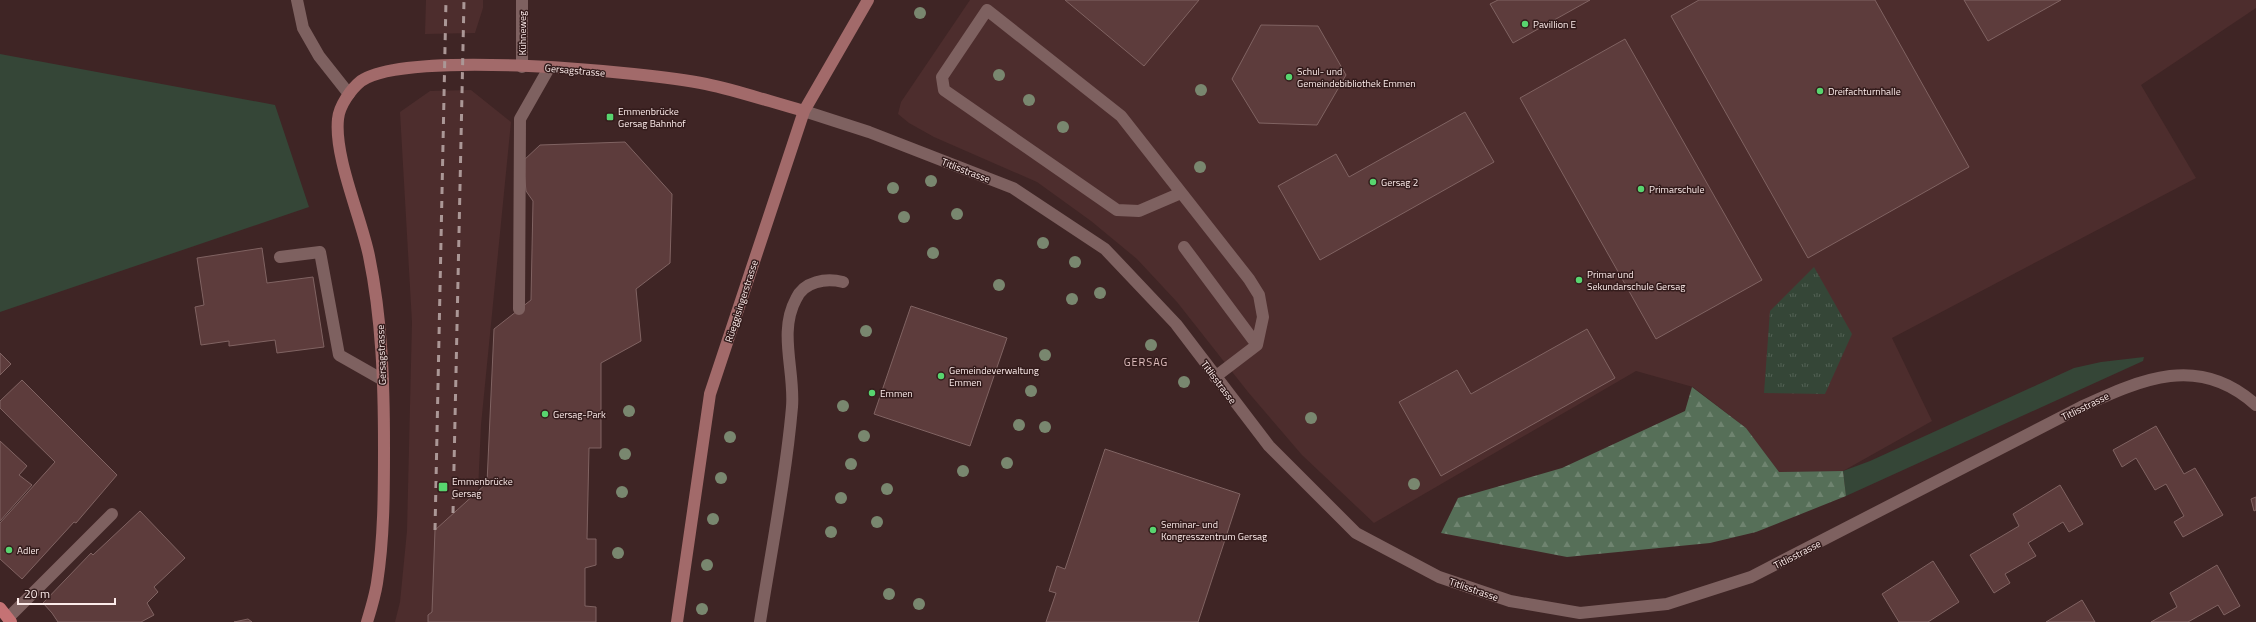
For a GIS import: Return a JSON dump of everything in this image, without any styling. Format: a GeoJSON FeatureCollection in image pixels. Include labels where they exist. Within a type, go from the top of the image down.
{"type":"FeatureCollection","features":[{"type":"Feature","properties":{"kind":"main road"},"geometry":{"type":"LineString","coordinates":[[0,608],[10,620]]}},
{"type":"Feature","properties":{"kind":"street"},"geometry":{"type":"LineString","coordinates":[[297,0],[303,28],[319,56],[349,94]]}},
{"type":"Feature","properties":{"kind":"street","name":"Kühneweg"},"geometry":{"type":"LineString","coordinates":[[522,0],[522,67]]}},
{"type":"Feature","properties":{"kind":"street","name":"Rüeggisingerstrasse"},"geometry":{"type":"LineString","coordinates":[[677,622],[710,394],[804,111],[868,0]]}},
{"type":"Feature","properties":{"kind":"street"},"geometry":{"type":"LineString","coordinates":[[1181,193],[1138,211],[1117,210],[944,90],[942,77],[987,10],[1121,116],[1249,279],[1259,295],[1264,317],[1257,345],[1215,378]]}},
{"type":"Feature","properties":{"kind":"street","name":"Gersagstrasse"},"geometry":{"type":"LineString","coordinates":[[367,622],[377,585],[384,517],[383,380],[380,315],[369,255],[339,147],[338,117],[349,94],[362,80],[382,73],[419,66],[549,68],[612,73],[705,84],[804,111]]}},
{"type":"Feature","properties":{"kind":"street"},"geometry":{"type":"LineString","coordinates":[[519,309],[520,119],[549,68]]}},
{"type":"Feature","properties":{"kind":"street","name":"Titlisstrasse"},"geometry":{"type":"LineString","coordinates":[[804,111],[869,132],[1013,188],[1105,249],[1176,324],[1215,378],[1269,446],[1356,533],[1439,577],[1510,601],[1580,613],[1666,604],[1751,577],[2081,407],[2131,384],[2168,376],[2208,376],[2240,390],[2256,405]]}},
{"type":"Feature","properties":{"kind":"street"},"geometry":{"type":"LineString","coordinates":[[1184,247],[1257,345]]}},
{"type":"Feature","properties":{"kind":"street"},"geometry":{"type":"LineString","coordinates":[[280,257],[320,252],[339,355],[383,380]]}},
{"type":"Feature","properties":{"kind":"street"},"geometry":{"type":"LineString","coordinates":[[760,622],[792,406],[788,334],[789,318],[796,298],[807,287],[815,282],[828,280],[843,282]]}},
{"type":"Feature","properties":{"kind":"street"},"geometry":{"type":"LineString","coordinates":[[10,620],[112,514]]}},
{"type":"Feature","properties":{"kind":"shaded area"},"geometry":{"type":"Polygon","coordinates":[[[426,0],[483,0],[483,8],[475,33],[425,34],[426,0]]]}},
{"type":"Feature","properties":{"kind":"shaded area","name":"Primar und Sekundarschule Gersag"},"geometry":{"type":"Polygon","coordinates":[[[970,0],[2256,0],[2256,8],[2141,85],[2196,178],[1892,338],[1932,421],[1843,471],[1779,472],[1746,428],[1693,387],[1636,371],[1374,523],[1302,455],[1248,392],[1177,302],[1137,259],[1091,221],[1037,182],[934,137],[909,123],[898,114],[901,102],[970,0]]]}},
{"type":"Feature","properties":{"kind":"shaded area"},"geometry":{"type":"Polygon","coordinates":[[[471,90],[511,122],[481,425],[472,622],[395,622],[400,602],[407,531],[412,322],[400,112],[430,91],[471,90]]]}},
{"type":"Feature","properties":{"kind":"green space"},"geometry":{"type":"Polygon","coordinates":[[[0,54],[275,105],[309,207],[0,312],[0,54]]]}},
{"type":"Feature","properties":{"kind":"green space"},"geometry":{"type":"Polygon","coordinates":[[[1814,267],[1852,334],[1825,394],[1764,393],[1770,311],[1814,267]]]}},
{"type":"Feature","properties":{"kind":"green space"},"geometry":{"type":"Polygon","coordinates":[[[2144,357],[2143,361],[1846,496],[1843,471],[1870,461],[2074,368],[2101,362],[2144,357]]]}},
{"type":"Feature","properties":{"kind":"green space"},"geometry":{"type":"Polygon","coordinates":[[[1692,387],[1746,428],[1779,472],[1843,471],[1846,496],[1756,532],[1710,543],[1567,557],[1441,533],[1458,498],[1562,468],[1685,411],[1692,387]]]}},
{"type":"Feature","properties":{"kind":"building"},"geometry":{"type":"Polygon","coordinates":[[[1065,0],[1199,0],[1144,66],[1065,0]]]}},
{"type":"Feature","properties":{"kind":"building","name":"Pavillion E"},"geometry":{"type":"Polygon","coordinates":[[[1498,0],[1590,0],[1513,43],[1490,4],[1498,0]]]}},
{"type":"Feature","properties":{"kind":"building","name":"Dreifachturnhalle"},"geometry":{"type":"Polygon","coordinates":[[[1699,0],[1875,0],[1969,167],[1808,258],[1671,16],[1699,0]]]}},
{"type":"Feature","properties":{"kind":"building"},"geometry":{"type":"Polygon","coordinates":[[[1964,0],[2061,0],[1988,41],[1964,0]]]}},
{"type":"Feature","properties":{"kind":"building","name":"Schul- und Gemeindebibliothek Emmen"},"geometry":{"type":"Polygon","coordinates":[[[1261,25],[1318,26],[1346,75],[1317,125],[1259,123],[1232,79],[1261,25]]]}},
{"type":"Feature","properties":{"kind":"building","name":"Primarschule"},"geometry":{"type":"Polygon","coordinates":[[[1625,39],[1762,280],[1656,339],[1520,98],[1625,39]]]}},
{"type":"Feature","properties":{"kind":"building","name":"Gersag 2"},"geometry":{"type":"Polygon","coordinates":[[[1465,112],[1494,162],[1320,260],[1278,186],[1336,154],[1349,177],[1465,112]]]}},
{"type":"Feature","properties":{"kind":"building","name":"Gersag-Park"},"geometry":{"type":"Polygon","coordinates":[[[625,142],[672,194],[670,263],[636,289],[641,341],[601,363],[601,448],[589,448],[587,539],[596,539],[596,565],[585,568],[585,606],[596,607],[596,622],[428,622],[428,615],[432,612],[435,530],[487,483],[494,329],[531,300],[533,201],[526,191],[523,161],[540,145],[625,142]]]}},
{"type":"Feature","properties":{"kind":"building"},"geometry":{"type":"Polygon","coordinates":[[[262,248],[267,283],[313,277],[324,347],[277,353],[275,340],[229,346],[229,341],[201,345],[195,307],[204,305],[197,258],[262,248]]]}},
{"type":"Feature","properties":{"kind":"building","name":"Gemeindeverwaltung Emmen"},"geometry":{"type":"Polygon","coordinates":[[[911,306],[1007,338],[970,446],[874,414],[911,306]]]}},
{"type":"Feature","properties":{"kind":"building"},"geometry":{"type":"Polygon","coordinates":[[[1587,329],[1615,378],[1441,476],[1399,402],[1457,370],[1471,394],[1587,329]]]}},
{"type":"Feature","properties":{"kind":"building"},"geometry":{"type":"Polygon","coordinates":[[[0,353],[11,364],[0,375],[0,353]]]}},
{"type":"Feature","properties":{"kind":"building"},"geometry":{"type":"Polygon","coordinates":[[[22,380],[117,475],[76,523],[74,522],[22,579],[0,559],[0,523],[55,462],[0,408],[0,401],[22,380]]]}},
{"type":"Feature","properties":{"kind":"building"},"geometry":{"type":"Polygon","coordinates":[[[2156,426],[2184,474],[2195,468],[2223,515],[2183,537],[2174,522],[2184,516],[2166,484],[2155,490],[2136,458],[2122,467],[2113,450],[2156,426]]]}},
{"type":"Feature","properties":{"kind":"building"},"geometry":{"type":"Polygon","coordinates":[[[0,441],[27,466],[19,475],[32,485],[0,521],[0,441]]]}},
{"type":"Feature","properties":{"kind":"building","name":"Seminar- und Kongresszentrum Gersag"},"geometry":{"type":"Polygon","coordinates":[[[1105,449],[1240,494],[1198,622],[1046,622],[1056,593],[1049,591],[1057,566],[1065,569],[1105,449]]]}},
{"type":"Feature","properties":{"kind":"building"},"geometry":{"type":"Polygon","coordinates":[[[2060,485],[2083,524],[2069,532],[2063,522],[2028,543],[2036,556],[2005,574],[2010,583],[1994,593],[1970,555],[2019,526],[2013,514],[2060,485]]]}},
{"type":"Feature","properties":{"kind":"building"},"geometry":{"type":"Polygon","coordinates":[[[2256,497],[2256,510],[2254,511],[2251,499],[2256,497]]]}},
{"type":"Feature","properties":{"kind":"building"},"geometry":{"type":"Polygon","coordinates":[[[140,511],[185,558],[154,587],[158,592],[147,603],[154,615],[141,622],[58,622],[43,603],[91,553],[93,555],[140,511]]]}},
{"type":"Feature","properties":{"kind":"building"},"geometry":{"type":"Polygon","coordinates":[[[1933,561],[1959,602],[1928,622],[1899,622],[1882,594],[1933,561]]]}},
{"type":"Feature","properties":{"kind":"building"},"geometry":{"type":"Polygon","coordinates":[[[2217,565],[2240,606],[2224,615],[2218,605],[2188,622],[2151,622],[2177,607],[2170,593],[2217,565]]]}},
{"type":"Feature","properties":{"kind":"building"},"geometry":{"type":"Polygon","coordinates":[[[2082,600],[2095,622],[2046,622],[2082,600]]]}},
{"type":"Feature","properties":{"kind":"building"},"geometry":{"type":"Polygon","coordinates":[[[248,619],[252,622],[234,622],[248,619]]]}},
{"type":"Feature","properties":{"kind":"railway"},"geometry":{"type":"LineString","coordinates":[[435,530],[446,0]]}},
{"type":"Feature","properties":{"kind":"railway"},"geometry":{"type":"LineString","coordinates":[[453,513],[464,0]]}},
{"type":"Feature","properties":{"kind":"place","name":"Pavillion E"},"geometry":{"type":"Point","coordinates":[1525,24]}},
{"type":"Feature","properties":{"kind":"place","name":"Schul- und Gemeindebibliothek Emmen"},"geometry":{"type":"Point","coordinates":[1289,77]}},
{"type":"Feature","properties":{"kind":"place","name":"Dreifachturnhalle"},"geometry":{"type":"Point","coordinates":[1820,91]}},
{"type":"Feature","properties":{"kind":"place","name":"Emmenbrücke Gersag Bahnhof"},"geometry":{"type":"Point","coordinates":[610,117]}},
{"type":"Feature","properties":{"kind":"place","name":"Gersag 2"},"geometry":{"type":"Point","coordinates":[1373,182]}},
{"type":"Feature","properties":{"kind":"place","name":"Primarschule"},"geometry":{"type":"Point","coordinates":[1641,189]}},
{"type":"Feature","properties":{"kind":"place","name":"Primar und Sekundarschule Gersag"},"geometry":{"type":"Point","coordinates":[1579,280]}},
{"type":"Feature","properties":{"kind":"place","name":"Gemeindeverwaltung Emmen"},"geometry":{"type":"Point","coordinates":[941,376]}},
{"type":"Feature","properties":{"kind":"place","name":"Emmen"},"geometry":{"type":"Point","coordinates":[872,393]}},
{"type":"Feature","properties":{"kind":"place","name":"Gersag-Park"},"geometry":{"type":"Point","coordinates":[545,414]}},
{"type":"Feature","properties":{"kind":"place","name":"Emmenbrücke Gersag"},"geometry":{"type":"Point","coordinates":[443,487]}},
{"type":"Feature","properties":{"kind":"place","name":"Seminar- und Kongresszentrum Gersag"},"geometry":{"type":"Point","coordinates":[1153,530]}},
{"type":"Feature","properties":{"kind":"place","name":"Adler"},"geometry":{"type":"Point","coordinates":[9,550]}},
{"type":"Feature","properties":{"kind":"district","name":"GERSAG"},"geometry":{"type":"Point","coordinates":[1146,362]}}]}
